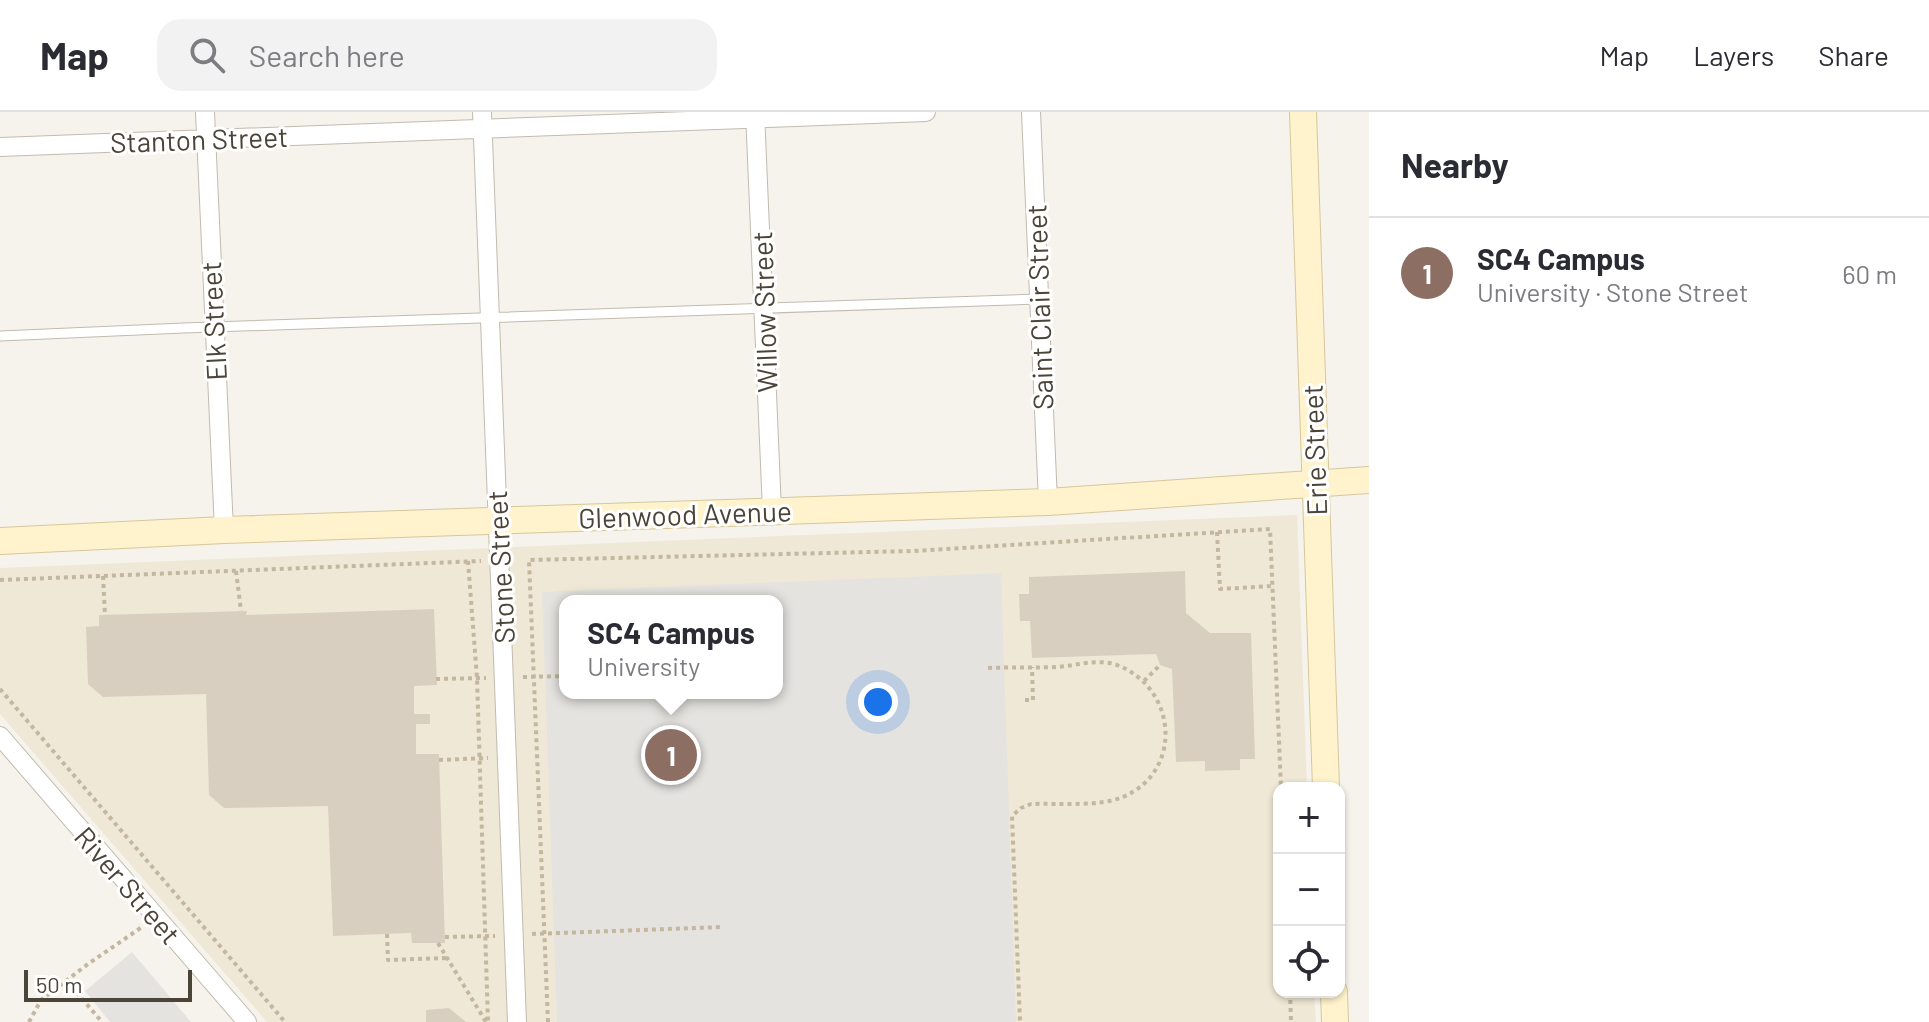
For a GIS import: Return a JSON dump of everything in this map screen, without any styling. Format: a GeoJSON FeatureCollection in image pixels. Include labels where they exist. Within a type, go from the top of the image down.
{"type":"FeatureCollection","features":[{"type":"Feature","properties":{"kind":"street","name":"Elk Street"},"geometry":{"type":"LineString","coordinates":[[205,112],[224,530]]}},
{"type":"Feature","properties":{"kind":"street","name":"Stanton Street"},"geometry":{"type":"LineString","coordinates":[[0,147],[206,139],[482,120],[926,112]]}},
{"type":"Feature","properties":{"kind":"street","name":"Saint Clair Street"},"geometry":{"type":"LineString","coordinates":[[1031,112],[1048,502]]}},
{"type":"Feature","properties":{"kind":"street","name":"Erie Street"},"geometry":{"type":"LineString","coordinates":[[1303,112],[1326,782]]}},
{"type":"Feature","properties":{"kind":"street","name":"Willow Street"},"geometry":{"type":"LineString","coordinates":[[755,115],[772,511]]}},
{"type":"Feature","properties":{"kind":"street","name":"Stone Street"},"geometry":{"type":"LineString","coordinates":[[482,120],[517,1022]]}},
{"type":"Feature","properties":{"kind":"street","name":"Glenwood Avenue"},"geometry":{"type":"LineString","coordinates":[[0,541],[224,530],[1048,502],[1369,480]]}},
{"type":"Feature","properties":{"kind":"street","name":"River Street"},"geometry":{"type":"LineString","coordinates":[[4,742],[247,1022]]}},
{"type":"Feature","properties":{"kind":"street"},"geometry":{"type":"LineString","coordinates":[[1334,998],[1335,1022]]}},
{"type":"Feature","properties":{"kind":"lane"},"geometry":{"type":"LineString","coordinates":[[0,336],[1038,299]]}},
{"type":"Feature","properties":{"kind":"path"},"geometry":{"type":"LineString","coordinates":[[548,1022],[529,560],[913,551],[1270,529],[1281,782]]}},
{"type":"Feature","properties":{"kind":"path"},"geometry":{"type":"LineString","coordinates":[[1217,532],[1220,589],[1272,586]]}},
{"type":"Feature","properties":{"kind":"path"},"geometry":{"type":"LineString","coordinates":[[468,561],[479,759],[487,1022]]}},
{"type":"Feature","properties":{"kind":"path"},"geometry":{"type":"LineString","coordinates":[[0,580],[501,561]]}},
{"type":"Feature","properties":{"kind":"path"},"geometry":{"type":"LineString","coordinates":[[236,571],[241,611]]}},
{"type":"Feature","properties":{"kind":"path"},"geometry":{"type":"LineString","coordinates":[[103,576],[105,615]]}},
{"type":"Feature","properties":{"kind":"path"},"geometry":{"type":"LineString","coordinates":[[988,668],[1108,662],[1144,681],[1162,708],[1167,735],[1162,758],[1147,781],[1122,797],[1110,801],[1031,804],[1012,816],[1020,1022]]}},
{"type":"Feature","properties":{"kind":"path"},"geometry":{"type":"LineString","coordinates":[[1144,681],[1160,665]]}},
{"type":"Feature","properties":{"kind":"path"},"geometry":{"type":"LineString","coordinates":[[1025,700],[1033,700],[1032,667]]}},
{"type":"Feature","properties":{"kind":"path"},"geometry":{"type":"LineString","coordinates":[[0,689],[285,1022]]}},
{"type":"Feature","properties":{"kind":"path"},"geometry":{"type":"LineString","coordinates":[[439,760],[508,757]]}},
{"type":"Feature","properties":{"kind":"path"},"geometry":{"type":"LineString","coordinates":[[29,1022],[41,1000],[157,917]]}},
{"type":"Feature","properties":{"kind":"path"},"geometry":{"type":"LineString","coordinates":[[445,937],[723,927]]}},
{"type":"Feature","properties":{"kind":"path"},"geometry":{"type":"LineString","coordinates":[[387,934],[388,960],[447,958]]}},
{"type":"Feature","properties":{"kind":"path"},"geometry":{"type":"LineString","coordinates":[[438,943],[487,1022]]}},
{"type":"Feature","properties":{"kind":"path"},"geometry":{"type":"LineString","coordinates":[[66,980],[102,1022]]}},
{"type":"Feature","properties":{"kind":"path"},"geometry":{"type":"LineString","coordinates":[[1290,998],[1291,1022]]}},
{"type":"Feature","properties":{"kind":"shaded area"},"geometry":{"type":"Polygon","coordinates":[[[1297,515],[1307,782],[1273,782],[1273,998],[1314,998],[1316,1022],[267,1022],[0,714],[0,568],[1297,515]]]}},
{"type":"Feature","properties":{"kind":"shaded area"},"geometry":{"type":"Polygon","coordinates":[[[1001,573],[1016,1022],[557,1022],[542,592],[1001,573]]]}},
{"type":"Feature","properties":{"kind":"shaded area"},"geometry":{"type":"Polygon","coordinates":[[[132,952],[191,1022],[110,1022],[85,991],[132,952]]]}},
{"type":"Feature","properties":{"kind":"building"},"geometry":{"type":"Polygon","coordinates":[[[1185,571],[1186,613],[1210,633],[1251,633],[1255,759],[1240,759],[1240,770],[1205,771],[1205,761],[1176,762],[1172,669],[1160,665],[1156,654],[1032,658],[1030,621],[1020,621],[1019,594],[1029,594],[1029,577],[1185,571]]]}},
{"type":"Feature","properties":{"kind":"building"},"geometry":{"type":"Polygon","coordinates":[[[434,609],[437,685],[414,686],[414,714],[430,714],[430,724],[416,724],[416,754],[439,754],[445,943],[412,943],[411,933],[333,936],[328,806],[224,808],[209,795],[206,694],[103,697],[88,684],[86,627],[99,626],[99,615],[247,611],[246,615],[434,609]]]}},
{"type":"Feature","properties":{"kind":"building"},"geometry":{"type":"Polygon","coordinates":[[[449,1008],[466,1022],[426,1022],[426,1010],[449,1008]]]}},
{"type":"Feature","properties":{"kind":"place","name":"SC4 Campus"},"geometry":{"type":"Point","coordinates":[671,755]}}]}
